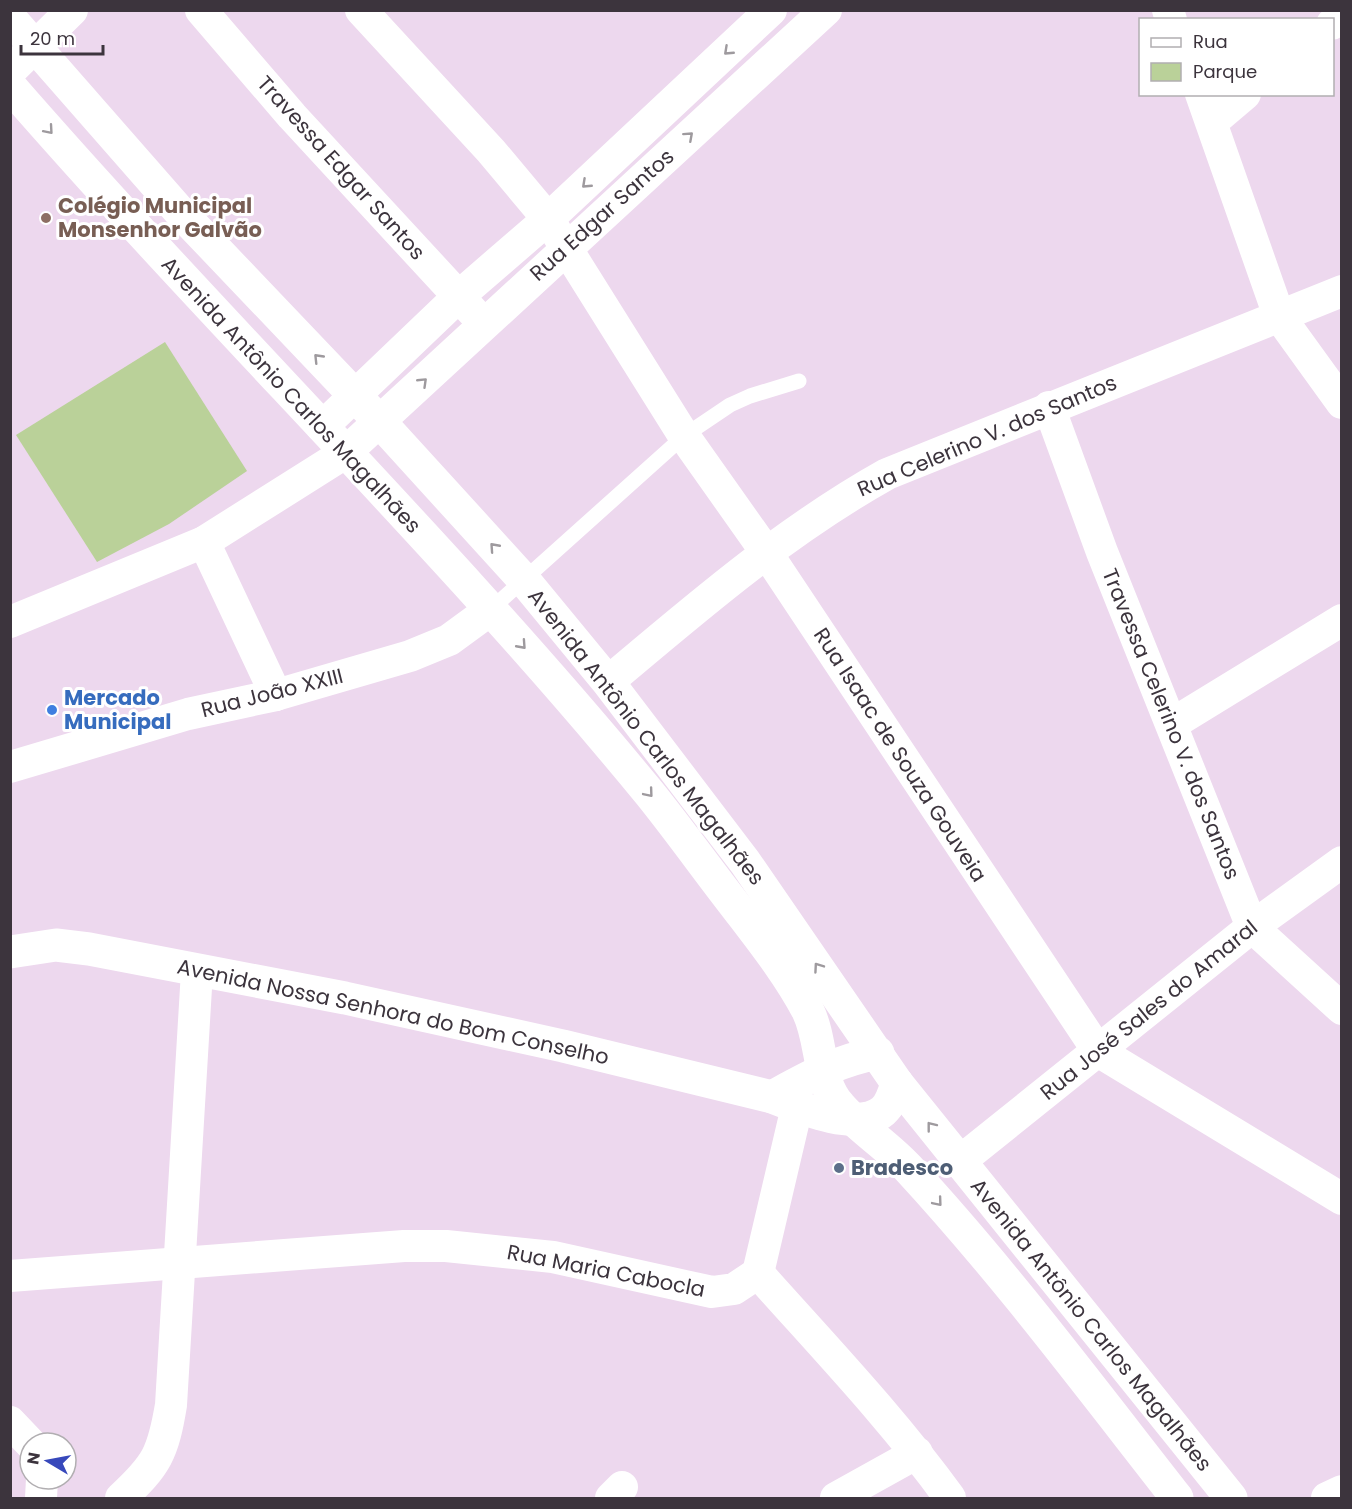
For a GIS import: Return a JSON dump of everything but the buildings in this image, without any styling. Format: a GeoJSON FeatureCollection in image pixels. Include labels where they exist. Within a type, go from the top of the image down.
{"type":"FeatureCollection","features":[{"type":"Feature","properties":{"kind":"main road","name":"Avenida Antônio Carlos Magalhães"},"geometry":{"type":"LineString","coordinates":[[10,18],[180,212],[381,423],[524,580],[608,682],[745,862],[897,1083],[1231,1498]]}},
{"type":"Feature","properties":{"kind":"main road","name":"Avenida Antônio Carlos Magalhães"},"geometry":{"type":"LineString","coordinates":[[10,86],[115,206],[563,690],[654,799],[787,975],[809,1013],[820,1043],[827,1085],[837,1104],[885,1144],[936,1200],[1079,1372],[1177,1498]]}},
{"type":"Feature","properties":{"kind":"main road","name":"Avenida Nossa Senhora do Bom Conselho"},"geometry":{"type":"LineString","coordinates":[[10,952],[56,945],[345,998],[788,1097],[856,1121]]}},
{"type":"Feature","properties":{"kind":"main road"},"geometry":{"type":"LineString","coordinates":[[788,1097],[823,1069],[848,1058],[878,1053]]}},
{"type":"Feature","properties":{"kind":"main road"},"geometry":{"type":"LineString","coordinates":[[856,1121],[871,1119],[884,1111],[897,1083]]}},
{"type":"Feature","properties":{"kind":"street"},"geometry":{"type":"LineString","coordinates":[[10,71],[72,10]]}},
{"type":"Feature","properties":{"kind":"street","name":"Travessa Edgar Santos"},"geometry":{"type":"LineString","coordinates":[[201,10],[292,116],[484,323]]}},
{"type":"Feature","properties":{"kind":"street","name":"Rua Isaac de Souza Gouveia"},"geometry":{"type":"LineString","coordinates":[[361,10],[491,151],[548,219],[564,249],[684,436],[766,552],[1098,1052],[1341,1199]]}},
{"type":"Feature","properties":{"kind":"street","name":"Rua Edgar Santos"},"geometry":{"type":"LineString","coordinates":[[322,427],[459,296],[548,219],[771,10]]}},
{"type":"Feature","properties":{"kind":"street","name":"Rua Edgar Santos"},"geometry":{"type":"LineString","coordinates":[[345,453],[381,423],[484,323],[826,10]]}},
{"type":"Feature","properties":{"kind":"street"},"geometry":{"type":"LineString","coordinates":[[1239,96],[1206,108],[1279,316],[1341,403]]}},
{"type":"Feature","properties":{"kind":"street","name":"Rua Celerino V. dos Santos"},"geometry":{"type":"LineString","coordinates":[[608,682],[766,552],[842,499],[887,474],[1341,291]]}},
{"type":"Feature","properties":{"kind":"street","name":"Travessa Celerino V. dos Santos"},"geometry":{"type":"LineString","coordinates":[[1049,407],[1102,552],[1252,927],[1341,1009]]}},
{"type":"Feature","properties":{"kind":"street"},"geometry":{"type":"LineString","coordinates":[[10,622],[204,542],[345,453]]}},
{"type":"Feature","properties":{"kind":"street"},"geometry":{"type":"LineString","coordinates":[[204,542],[276,695]]}},
{"type":"Feature","properties":{"kind":"street","name":"Rua João XXIII"},"geometry":{"type":"LineString","coordinates":[[10,767],[188,714],[276,695],[435,647],[490,610]]}},
{"type":"Feature","properties":{"kind":"street"},"geometry":{"type":"LineString","coordinates":[[1172,724],[1341,620]]}},
{"type":"Feature","properties":{"kind":"street","name":"Rua José Sales do Amaral"},"geometry":{"type":"LineString","coordinates":[[959,1162],[1252,927],[1341,862]]}},
{"type":"Feature","properties":{"kind":"street"},"geometry":{"type":"LineString","coordinates":[[121,1498],[156,1462],[164,1446],[171,1405],[197,971]]}},
{"type":"Feature","properties":{"kind":"street"},"geometry":{"type":"LineString","coordinates":[[788,1097],[758,1273],[844,1366],[917,1453],[950,1498]]}},
{"type":"Feature","properties":{"kind":"street","name":"Rua Maria Cabocla"},"geometry":{"type":"LineString","coordinates":[[10,1276],[404,1246],[446,1246],[553,1257],[712,1292],[734,1289],[758,1273]]}},
{"type":"Feature","properties":{"kind":"street"},"geometry":{"type":"LineString","coordinates":[[836,1498],[917,1453]]}},
{"type":"Feature","properties":{"kind":"street"},"geometry":{"type":"LineString","coordinates":[[1327,1498],[1341,1491]]}},
{"type":"Feature","properties":{"kind":"lane"},"geometry":{"type":"LineString","coordinates":[[490,610],[684,436],[730,405],[750,396],[799,381]]}},
{"type":"Feature","properties":{"kind":"green space"},"geometry":{"type":"Polygon","coordinates":[[[165,342],[247,471],[169,524],[97,562],[16,435],[165,342]]]}},
{"type":"Feature","properties":{"kind":"place","name":"Colégio Municipal Monsenhor Galvão"},"geometry":{"type":"Point","coordinates":[46,218]}},
{"type":"Feature","properties":{"kind":"place","name":"Mercado Municipal"},"geometry":{"type":"Point","coordinates":[52,710]}},
{"type":"Feature","properties":{"kind":"place","name":"Bradesco"},"geometry":{"type":"Point","coordinates":[839,1168]}}]}
